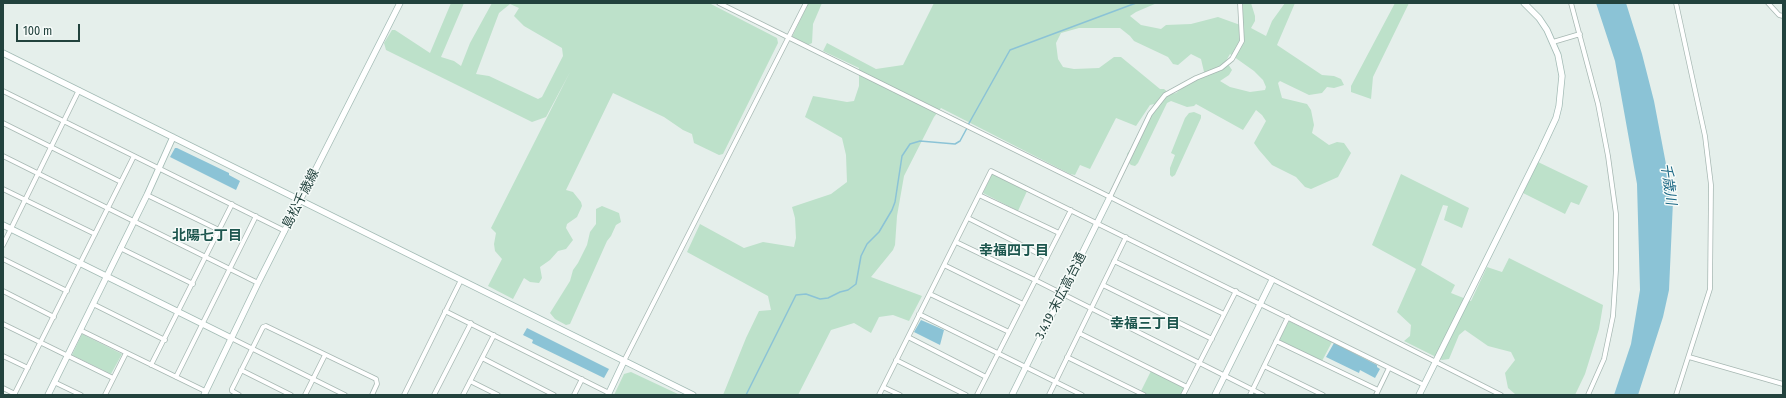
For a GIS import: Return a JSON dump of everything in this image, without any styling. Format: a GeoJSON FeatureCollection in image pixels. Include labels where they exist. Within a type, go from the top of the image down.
{"type":"FeatureCollection","features":[{"type":"Feature","properties":{"kind":"street","name":"島松千歳線"},"geometry":{"type":"LineString","coordinates":[[204,393],[400,3]]}},
{"type":"Feature","properties":{"kind":"street"},"geometry":{"type":"LineString","coordinates":[[719,3],[1110,197],[1501,395]]}},
{"type":"Feature","properties":{"kind":"street"},"geometry":{"type":"LineString","coordinates":[[445,311],[582,379],[608,394],[806,3]]}},
{"type":"Feature","properties":{"kind":"street"},"geometry":{"type":"LineString","coordinates":[[1110,197],[1150,114],[1158,102],[1169,92],[1196,78],[1221,68],[1235,55],[1242,41],[1240,3]]}},
{"type":"Feature","properties":{"kind":"street"},"geometry":{"type":"LineString","coordinates":[[1419,395],[1556,118],[1561,94],[1562,76],[1553,42],[1539,18],[1524,3]]}},
{"type":"Feature","properties":{"kind":"street"},"geometry":{"type":"LineString","coordinates":[[1571,3],[1598,104],[1608,156],[1616,214],[1616,270],[1613,316],[1604,359],[1588,395]]}},
{"type":"Feature","properties":{"kind":"street"},"geometry":{"type":"LineString","coordinates":[[1676,3],[1705,136],[1711,185],[1710,289],[1676,395]]}},
{"type":"Feature","properties":{"kind":"street"},"geometry":{"type":"LineString","coordinates":[[1768,3],[1779,15],[1783,16]]}},
{"type":"Feature","properties":{"kind":"street"},"geometry":{"type":"LineString","coordinates":[[1553,42],[1580,34]]}},
{"type":"Feature","properties":{"kind":"street"},"geometry":{"type":"LineString","coordinates":[[3,53],[693,395]]}},
{"type":"Feature","properties":{"kind":"street"},"geometry":{"type":"LineString","coordinates":[[3,245],[80,90]]}},
{"type":"Feature","properties":{"kind":"street"},"geometry":{"type":"LineString","coordinates":[[3,91],[285,231]]}},
{"type":"Feature","properties":{"kind":"street"},"geometry":{"type":"LineString","coordinates":[[3,124],[121,182]]}},
{"type":"Feature","properties":{"kind":"street"},"geometry":{"type":"LineString","coordinates":[[48,395],[147,195],[173,137]]}},
{"type":"Feature","properties":{"kind":"street"},"geometry":{"type":"LineString","coordinates":[[3,156],[258,283]]}},
{"type":"Feature","properties":{"kind":"street"},"geometry":{"type":"LineString","coordinates":[[3,388],[14,395],[134,156]]}},
{"type":"Feature","properties":{"kind":"street"},"geometry":{"type":"LineString","coordinates":[[879,395],[991,171],[1424,385]]}},
{"type":"Feature","properties":{"kind":"street"},"geometry":{"type":"LineString","coordinates":[[3,189],[95,234]]}},
{"type":"Feature","properties":{"kind":"street"},"geometry":{"type":"LineString","coordinates":[[147,195],[219,230]]}},
{"type":"Feature","properties":{"kind":"street"},"geometry":{"type":"LineString","coordinates":[[979,195],[1059,233]]}},
{"type":"Feature","properties":{"kind":"street","name":"3.4.19 末広高台通"},"geometry":{"type":"LineString","coordinates":[[1012,395],[1110,197]]}},
{"type":"Feature","properties":{"kind":"street"},"geometry":{"type":"LineString","coordinates":[[152,365],[232,204]]}},
{"type":"Feature","properties":{"kind":"street"},"geometry":{"type":"LineString","coordinates":[[977,395],[1071,210]]}},
{"type":"Feature","properties":{"kind":"street"},"geometry":{"type":"LineString","coordinates":[[176,377],[256,216]]}},
{"type":"Feature","properties":{"kind":"street"},"geometry":{"type":"LineString","coordinates":[[968,218],[1047,258]]}},
{"type":"Feature","properties":{"kind":"street"},"geometry":{"type":"LineString","coordinates":[[3,224],[345,395]]}},
{"type":"Feature","properties":{"kind":"street"},"geometry":{"type":"LineString","coordinates":[[1049,395],[1126,237]]}},
{"type":"Feature","properties":{"kind":"street"},"geometry":{"type":"LineString","coordinates":[[956,242],[1035,280],[1263,395]]}},
{"type":"Feature","properties":{"kind":"street"},"geometry":{"type":"LineString","coordinates":[[120,248],[193,284]]}},
{"type":"Feature","properties":{"kind":"street"},"geometry":{"type":"LineString","coordinates":[[3,259],[67,291]]}},
{"type":"Feature","properties":{"kind":"street"},"geometry":{"type":"LineString","coordinates":[[1114,261],[1224,314]]}},
{"type":"Feature","properties":{"kind":"street"},"geometry":{"type":"LineString","coordinates":[[944,265],[1023,304]]}},
{"type":"Feature","properties":{"kind":"street"},"geometry":{"type":"LineString","coordinates":[[406,394],[461,280]]}},
{"type":"Feature","properties":{"kind":"street"},"geometry":{"type":"LineString","coordinates":[[1215,395],[1272,280]]}},
{"type":"Feature","properties":{"kind":"street"},"geometry":{"type":"LineString","coordinates":[[1103,285],[1212,338]]}},
{"type":"Feature","properties":{"kind":"street"},"geometry":{"type":"LineString","coordinates":[[3,291],[54,317]]}},
{"type":"Feature","properties":{"kind":"street"},"geometry":{"type":"LineString","coordinates":[[1183,395],[1236,291]]}},
{"type":"Feature","properties":{"kind":"street"},"geometry":{"type":"LineString","coordinates":[[930,294],[1009,332]]}},
{"type":"Feature","properties":{"kind":"street"},"geometry":{"type":"LineString","coordinates":[[93,304],[165,340]]}},
{"type":"Feature","properties":{"kind":"street"},"geometry":{"type":"LineString","coordinates":[[919,314],[1082,395]]}},
{"type":"Feature","properties":{"kind":"street"},"geometry":{"type":"LineString","coordinates":[[1250,395],[1288,317]]}},
{"type":"Feature","properties":{"kind":"street"},"geometry":{"type":"LineString","coordinates":[[434,395],[471,323]]}},
{"type":"Feature","properties":{"kind":"street"},"geometry":{"type":"LineString","coordinates":[[3,324],[113,378]]}},
{"type":"Feature","properties":{"kind":"street"},"geometry":{"type":"LineString","coordinates":[[239,395],[232,391],[232,389],[263,327],[266,326],[376,379],[377,384],[372,395]]}},
{"type":"Feature","properties":{"kind":"street"},"geometry":{"type":"LineString","coordinates":[[80,330],[176,377],[204,393]]}},
{"type":"Feature","properties":{"kind":"street"},"geometry":{"type":"LineString","coordinates":[[1079,333],[1187,387]]}},
{"type":"Feature","properties":{"kind":"street"},"geometry":{"type":"LineString","coordinates":[[463,395],[494,335]]}},
{"type":"Feature","properties":{"kind":"street"},"geometry":{"type":"LineString","coordinates":[[908,338],[986,377]]}},
{"type":"Feature","properties":{"kind":"street"},"geometry":{"type":"LineString","coordinates":[[1276,341],[1377,393],[1389,368]]}},
{"type":"Feature","properties":{"kind":"street"},"geometry":{"type":"LineString","coordinates":[[105,395],[126,353]]}},
{"type":"Feature","properties":{"kind":"street"},"geometry":{"type":"LineString","coordinates":[[305,395],[325,355]]}},
{"type":"Feature","properties":{"kind":"street"},"geometry":{"type":"LineString","coordinates":[[3,356],[28,368]]}},
{"type":"Feature","properties":{"kind":"street"},"geometry":{"type":"LineString","coordinates":[[1068,357],[1144,395]]}},
{"type":"Feature","properties":{"kind":"street"},"geometry":{"type":"LineString","coordinates":[[1689,357],[1783,384]]}},
{"type":"Feature","properties":{"kind":"street"},"geometry":{"type":"LineString","coordinates":[[482,358],[554,395]]}},
{"type":"Feature","properties":{"kind":"street"},"geometry":{"type":"LineString","coordinates":[[896,360],[966,395]]}},
{"type":"Feature","properties":{"kind":"street"},"geometry":{"type":"LineString","coordinates":[[1264,366],[1323,395]]}},
{"type":"Feature","properties":{"kind":"street"},"geometry":{"type":"LineString","coordinates":[[241,370],[291,395]]}},
{"type":"Feature","properties":{"kind":"street"},"geometry":{"type":"LineString","coordinates":[[574,395],[582,379]]}},
{"type":"Feature","properties":{"kind":"street"},"geometry":{"type":"LineString","coordinates":[[470,381],[498,395]]}},
{"type":"Feature","properties":{"kind":"street"},"geometry":{"type":"LineString","coordinates":[[54,382],[81,395]]}},
{"type":"Feature","properties":{"kind":"street"},"geometry":{"type":"LineString","coordinates":[[883,386],[900,395]]}},
{"type":"Feature","properties":{"kind":"green space"},"geometry":{"type":"Polygon","coordinates":[[[451,3],[464,3],[441,57],[454,61],[461,66],[470,43],[492,3],[709,3],[777,38],[778,43],[723,154],[719,155],[694,143],[692,134],[683,130],[664,117],[613,93],[566,190],[573,192],[581,202],[582,206],[577,217],[567,224],[566,228],[573,240],[566,249],[558,251],[550,260],[540,267],[542,278],[539,283],[530,282],[524,278],[513,299],[488,286],[502,259],[495,251],[494,244],[496,233],[491,228],[570,72],[546,117],[532,122],[386,50],[384,43],[392,30],[395,30],[430,53],[451,3]],[[510,4],[499,13],[476,74],[489,76],[538,99],[542,97],[563,56],[562,48],[524,26],[514,16],[519,8],[510,4]]]}},
{"type":"Feature","properties":{"kind":"green space"},"geometry":{"type":"Polygon","coordinates":[[[806,3],[822,3],[813,24],[812,43],[808,45],[792,37],[807,6],[806,3]]]}},
{"type":"Feature","properties":{"kind":"green space"},"geometry":{"type":"Polygon","coordinates":[[[934,3],[1157,3],[1130,16],[1141,25],[1161,29],[1166,25],[1191,24],[1218,17],[1243,26],[1243,3],[1251,3],[1255,21],[1251,28],[1266,36],[1272,21],[1285,3],[1295,3],[1277,45],[1322,75],[1334,76],[1341,79],[1344,85],[1334,88],[1327,87],[1322,93],[1309,95],[1280,81],[1278,83],[1282,98],[1307,104],[1311,110],[1314,125],[1312,133],[1329,145],[1337,142],[1344,143],[1351,153],[1338,177],[1311,189],[1305,187],[1296,177],[1272,165],[1254,143],[1266,121],[1256,110],[1243,130],[1196,104],[1194,106],[1187,107],[1171,101],[1167,103],[1138,163],[1135,166],[1129,163],[1127,154],[1145,128],[1154,104],[1150,105],[1136,126],[1116,118],[1090,169],[1080,165],[1075,175],[1070,174],[941,108],[934,117],[904,176],[897,216],[895,245],[893,250],[871,277],[922,296],[909,321],[893,315],[879,317],[871,333],[854,323],[831,330],[798,395],[723,395],[746,338],[759,311],[771,310],[768,296],[687,252],[700,224],[744,248],[763,242],[794,247],[796,238],[795,218],[792,207],[831,194],[847,182],[846,155],[842,138],[805,117],[813,96],[847,102],[854,101],[859,86],[859,68],[823,51],[827,43],[876,69],[903,65],[934,3]],[[1079,28],[1061,33],[1056,43],[1058,59],[1063,67],[1074,69],[1099,68],[1114,57],[1121,57],[1160,89],[1164,89],[1170,94],[1176,93],[1186,85],[1205,76],[1201,59],[1191,54],[1178,65],[1173,64],[1168,57],[1134,41],[1120,28],[1079,28]],[[1230,54],[1226,61],[1232,70],[1229,75],[1220,81],[1230,87],[1250,92],[1265,90],[1266,87],[1263,80],[1254,71],[1230,54]]]}},
{"type":"Feature","properties":{"kind":"green space"},"geometry":{"type":"Polygon","coordinates":[[[1395,3],[1409,3],[1373,77],[1371,99],[1351,92],[1351,86],[1395,3]]]}},
{"type":"Feature","properties":{"kind":"green space"},"geometry":{"type":"Polygon","coordinates":[[[1194,112],[1201,115],[1201,118],[1175,175],[1172,177],[1170,175],[1170,168],[1175,155],[1171,153],[1185,118],[1189,113],[1194,112]]]}},
{"type":"Feature","properties":{"kind":"green space"},"geometry":{"type":"Polygon","coordinates":[[[1538,162],[1588,186],[1579,205],[1571,202],[1565,214],[1523,193],[1538,162]]]}},
{"type":"Feature","properties":{"kind":"green space"},"geometry":{"type":"Polygon","coordinates":[[[992,174],[1027,191],[1018,211],[983,193],[992,174]]]}},
{"type":"Feature","properties":{"kind":"green space"},"geometry":{"type":"Polygon","coordinates":[[[1401,174],[1469,208],[1462,228],[1444,220],[1448,206],[1443,205],[1421,265],[1455,285],[1451,293],[1471,301],[1487,267],[1502,272],[1509,258],[1603,305],[1599,329],[1585,374],[1575,395],[1515,394],[1508,388],[1505,373],[1515,360],[1511,352],[1488,346],[1465,330],[1459,335],[1449,359],[1442,360],[1404,341],[1410,336],[1411,325],[1397,312],[1416,269],[1372,245],[1401,174]]]}},
{"type":"Feature","properties":{"kind":"green space"},"geometry":{"type":"Polygon","coordinates":[[[602,206],[619,213],[621,222],[616,225],[607,241],[570,324],[566,325],[555,319],[550,313],[570,281],[573,270],[587,245],[590,232],[596,224],[596,209],[602,206]]]}},
{"type":"Feature","properties":{"kind":"green space"},"geometry":{"type":"Polygon","coordinates":[[[1289,321],[1332,342],[1322,361],[1279,340],[1289,321]]]}},
{"type":"Feature","properties":{"kind":"green space"},"geometry":{"type":"Polygon","coordinates":[[[82,334],[122,354],[111,374],[72,355],[82,334]]]}},
{"type":"Feature","properties":{"kind":"green space"},"geometry":{"type":"Polygon","coordinates":[[[1151,371],[1184,388],[1181,395],[1149,395],[1141,391],[1151,371]]]}},
{"type":"Feature","properties":{"kind":"green space"},"geometry":{"type":"Polygon","coordinates":[[[631,372],[680,395],[614,395],[624,374],[631,372]]]}},
{"type":"Feature","properties":{"kind":"water","name":"千歳川"},"geometry":{"type":"Polygon","coordinates":[[[1596,3],[1626,3],[1642,54],[1654,101],[1673,201],[1669,290],[1663,317],[1638,395],[1614,395],[1631,344],[1640,290],[1637,184],[1615,61],[1596,3]]]}},
{"type":"Feature","properties":{"kind":"water"},"geometry":{"type":"Polygon","coordinates":[[[175,148],[229,173],[229,175],[240,181],[236,190],[170,157],[175,148]]]}},
{"type":"Feature","properties":{"kind":"water"},"geometry":{"type":"Polygon","coordinates":[[[921,320],[944,330],[940,345],[914,332],[921,320]]]}},
{"type":"Feature","properties":{"kind":"water"},"geometry":{"type":"Polygon","coordinates":[[[527,328],[609,369],[604,378],[532,343],[533,340],[523,335],[527,328]]]}},
{"type":"Feature","properties":{"kind":"water"},"geometry":{"type":"Polygon","coordinates":[[[1334,343],[1377,365],[1380,369],[1375,378],[1360,370],[1359,373],[1326,357],[1334,343]]]}},
{"type":"Feature","properties":{"kind":"waterway"},"geometry":{"type":"LineString","coordinates":[[968,125],[1010,50],[1136,3]]}},
{"type":"Feature","properties":{"kind":"waterway"},"geometry":{"type":"LineString","coordinates":[[746,395],[796,295],[806,294],[820,299],[828,298],[848,290],[856,284],[861,256],[867,244],[879,232],[892,210],[895,202],[902,156],[910,144],[920,141],[955,144],[960,141],[967,128]]}},
{"type":"Feature","properties":{"kind":"district","name":"北陽七丁目"},"geometry":{"type":"Point","coordinates":[207,236]}},
{"type":"Feature","properties":{"kind":"district","name":"幸福四丁目"},"geometry":{"type":"Point","coordinates":[1014,251]}},
{"type":"Feature","properties":{"kind":"district","name":"幸福三丁目"},"geometry":{"type":"Point","coordinates":[1145,324]}}]}
